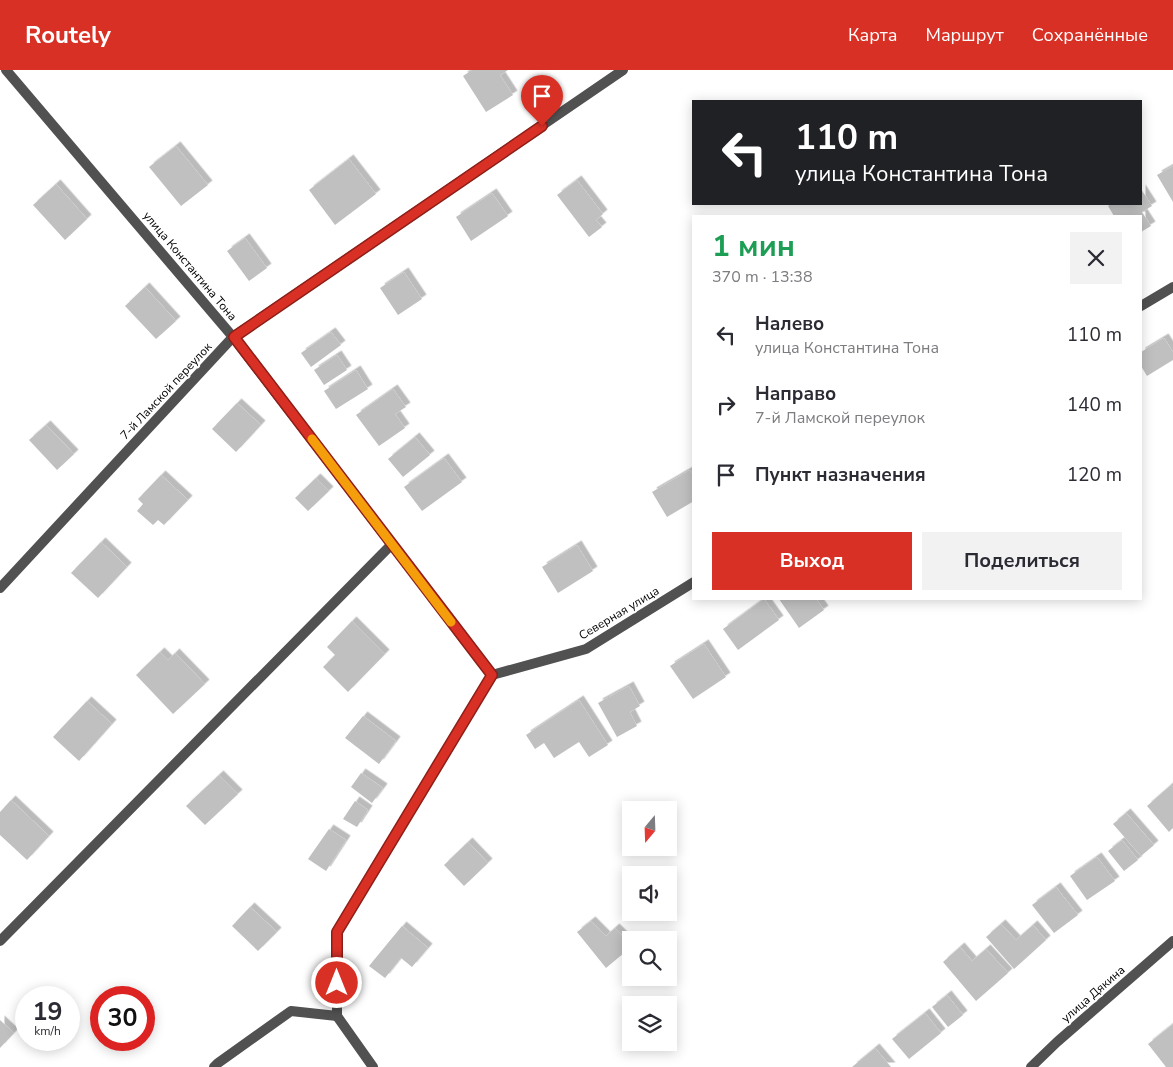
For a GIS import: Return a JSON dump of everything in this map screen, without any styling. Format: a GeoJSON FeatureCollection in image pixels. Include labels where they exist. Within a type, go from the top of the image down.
{"type":"FeatureCollection","features":[{"type":"Feature","properties":{"kind":"street","name":"улица Константина Тона"},"geometry":{"type":"LineString","coordinates":[[6,70],[234,337],[492,675]]}},
{"type":"Feature","properties":{"kind":"street","name":"7-й Ламской переулок"},"geometry":{"type":"LineString","coordinates":[[0,588],[234,337],[623,70]]}},
{"type":"Feature","properties":{"kind":"street"},"geometry":{"type":"LineString","coordinates":[[1142,305],[1173,287]]}},
{"type":"Feature","properties":{"kind":"street"},"geometry":{"type":"LineString","coordinates":[[0,941],[392,544]]}},
{"type":"Feature","properties":{"kind":"street","name":"Северная улица"},"geometry":{"type":"LineString","coordinates":[[492,675],[586,650],[692,583]]}},
{"type":"Feature","properties":{"kind":"street"},"geometry":{"type":"LineString","coordinates":[[373,1067],[337,1016],[337,932],[492,675]]}},
{"type":"Feature","properties":{"kind":"street","name":"улица Дякина"},"geometry":{"type":"LineString","coordinates":[[1031,1067],[1173,941]]}},
{"type":"Feature","properties":{"kind":"street"},"geometry":{"type":"LineString","coordinates":[[214,1067],[291,1011],[337,1016]]}},
{"type":"Feature","properties":{"kind":"building"},"geometry":{"type":"Polygon","coordinates":[[[472,70],[508,70],[500,75],[513,95],[486,112],[463,76],[472,70]]]}},
{"type":"Feature","properties":{"kind":"building"},"geometry":{"type":"Polygon","coordinates":[[[176,146],[208,185],[181,206],[149,167],[176,146]]]}},
{"type":"Feature","properties":{"kind":"building"},"geometry":{"type":"Polygon","coordinates":[[[349,159],[376,194],[335,225],[309,190],[349,159]]]}},
{"type":"Feature","properties":{"kind":"building"},"geometry":{"type":"Polygon","coordinates":[[[1173,166],[1173,202],[1157,175],[1173,166]]]}},
{"type":"Feature","properties":{"kind":"building"},"geometry":{"type":"Polygon","coordinates":[[[577,180],[603,214],[596,220],[602,227],[589,237],[557,195],[577,180]]]}},
{"type":"Feature","properties":{"kind":"building"},"geometry":{"type":"Polygon","coordinates":[[[56,184],[87,219],[65,240],[33,205],[56,184]]]}},
{"type":"Feature","properties":{"kind":"building"},"geometry":{"type":"Polygon","coordinates":[[[1142,191],[1152,206],[1142,212],[1151,226],[1142,231],[1142,215],[1113,215],[1108,206],[1142,205],[1142,191]]]}},
{"type":"Feature","properties":{"kind":"building"},"geometry":{"type":"Polygon","coordinates":[[[492,193],[508,216],[471,241],[456,217],[492,193]]]}},
{"type":"Feature","properties":{"kind":"building"},"geometry":{"type":"Polygon","coordinates":[[[245,238],[267,268],[249,281],[227,251],[245,238]]]}},
{"type":"Feature","properties":{"kind":"building"},"geometry":{"type":"Polygon","coordinates":[[[404,272],[422,299],[398,315],[380,288],[404,272]]]}},
{"type":"Feature","properties":{"kind":"building"},"geometry":{"type":"Polygon","coordinates":[[[145,287],[176,321],[156,339],[125,306],[145,287]]]}},
{"type":"Feature","properties":{"kind":"building"},"geometry":{"type":"Polygon","coordinates":[[[331,332],[341,345],[311,367],[301,353],[331,332]]]}},
{"type":"Feature","properties":{"kind":"building"},"geometry":{"type":"Polygon","coordinates":[[[1164,338],[1173,352],[1173,360],[1147,376],[1142,368],[1142,351],[1164,338]]]}},
{"type":"Feature","properties":{"kind":"building"},"geometry":{"type":"Polygon","coordinates":[[[337,355],[347,370],[324,385],[314,370],[337,355]]]}},
{"type":"Feature","properties":{"kind":"building"},"geometry":{"type":"Polygon","coordinates":[[[356,370],[368,389],[336,409],[324,391],[356,370]]]}},
{"type":"Feature","properties":{"kind":"building"},"geometry":{"type":"Polygon","coordinates":[[[393,389],[406,407],[395,414],[405,428],[379,446],[356,415],[393,389]]]}},
{"type":"Feature","properties":{"kind":"building"},"geometry":{"type":"Polygon","coordinates":[[[237,403],[261,425],[236,452],[212,429],[237,403]]]}},
{"type":"Feature","properties":{"kind":"building"},"geometry":{"type":"Polygon","coordinates":[[[46,425],[74,454],[57,470],[29,440],[46,425]]]}},
{"type":"Feature","properties":{"kind":"building"},"geometry":{"type":"Polygon","coordinates":[[[415,437],[430,455],[403,477],[388,459],[415,437]]]}},
{"type":"Feature","properties":{"kind":"building"},"geometry":{"type":"Polygon","coordinates":[[[444,458],[462,482],[422,511],[404,487],[444,458]]]}},
{"type":"Feature","properties":{"kind":"building"},"geometry":{"type":"Polygon","coordinates":[[[690,470],[692,474],[692,502],[667,517],[652,492],[690,470]]]}},
{"type":"Feature","properties":{"kind":"building"},"geometry":{"type":"Polygon","coordinates":[[[161,475],[188,500],[164,525],[158,520],[153,525],[137,511],[143,504],[138,499],[161,475]]]}},
{"type":"Feature","properties":{"kind":"building"},"geometry":{"type":"Polygon","coordinates":[[[316,478],[329,491],[308,511],[295,498],[316,478]]]}},
{"type":"Feature","properties":{"kind":"building"},"geometry":{"type":"Polygon","coordinates":[[[101,542],[127,567],[98,598],[71,573],[101,542]]]}},
{"type":"Feature","properties":{"kind":"building"},"geometry":{"type":"Polygon","coordinates":[[[577,545],[593,571],[558,593],[542,567],[577,545]]]}},
{"type":"Feature","properties":{"kind":"building"},"geometry":{"type":"Polygon","coordinates":[[[763,600],[765,600],[779,620],[738,650],[723,629],[763,600]]]}},
{"type":"Feature","properties":{"kind":"building"},"geometry":{"type":"Polygon","coordinates":[[[780,600],[817,600],[824,610],[799,628],[780,600]]]}},
{"type":"Feature","properties":{"kind":"building"},"geometry":{"type":"Polygon","coordinates":[[[352,621],[385,654],[348,692],[323,667],[335,655],[327,647],[352,621]]]}},
{"type":"Feature","properties":{"kind":"building"},"geometry":{"type":"Polygon","coordinates":[[[704,644],[726,677],[693,699],[670,666],[704,644]]]}},
{"type":"Feature","properties":{"kind":"building"},"geometry":{"type":"Polygon","coordinates":[[[160,652],[168,660],[175,653],[205,684],[173,714],[136,675],[160,652]]]}},
{"type":"Feature","properties":{"kind":"building"},"geometry":{"type":"Polygon","coordinates":[[[629,686],[640,706],[630,712],[637,726],[617,737],[598,703],[629,686]]]}},
{"type":"Feature","properties":{"kind":"building"},"geometry":{"type":"Polygon","coordinates":[[[579,700],[608,745],[589,757],[579,742],[554,758],[544,743],[535,749],[526,735],[579,700]]]}},
{"type":"Feature","properties":{"kind":"building"},"geometry":{"type":"Polygon","coordinates":[[[87,701],[112,724],[79,761],[53,737],[87,701]]]}},
{"type":"Feature","properties":{"kind":"building"},"geometry":{"type":"Polygon","coordinates":[[[363,716],[396,741],[379,764],[345,738],[363,716]]]}},
{"type":"Feature","properties":{"kind":"building"},"geometry":{"type":"Polygon","coordinates":[[[361,773],[383,788],[372,803],[351,787],[361,773]]]}},
{"type":"Feature","properties":{"kind":"building"},"geometry":{"type":"Polygon","coordinates":[[[219,775],[238,794],[205,825],[186,806],[219,775]]]}},
{"type":"Feature","properties":{"kind":"building"},"geometry":{"type":"Polygon","coordinates":[[[1171,785],[1173,787],[1173,828],[1169,832],[1147,806],[1171,785]]]}},
{"type":"Feature","properties":{"kind":"building"},"geometry":{"type":"Polygon","coordinates":[[[11,800],[49,836],[27,860],[0,835],[0,812],[11,800]]]}},
{"type":"Feature","properties":{"kind":"building"},"geometry":{"type":"Polygon","coordinates":[[[355,801],[368,810],[357,827],[343,819],[355,801]]]}},
{"type":"Feature","properties":{"kind":"building"},"geometry":{"type":"Polygon","coordinates":[[[1126,813],[1154,845],[1141,856],[1113,824],[1126,813]]]}},
{"type":"Feature","properties":{"kind":"building"},"geometry":{"type":"Polygon","coordinates":[[[329,829],[346,840],[326,871],[308,859],[329,829]]]}},
{"type":"Feature","properties":{"kind":"building"},"geometry":{"type":"Polygon","coordinates":[[[1122,840],[1138,860],[1124,871],[1108,851],[1122,840]]]}},
{"type":"Feature","properties":{"kind":"building"},"geometry":{"type":"Polygon","coordinates":[[[468,842],[488,863],[464,886],[444,865],[468,842]]]}},
{"type":"Feature","properties":{"kind":"building"},"geometry":{"type":"Polygon","coordinates":[[[1097,857],[1115,881],[1087,900],[1070,876],[1097,857]]]}},
{"type":"Feature","properties":{"kind":"building"},"geometry":{"type":"Polygon","coordinates":[[[1056,887],[1078,915],[1054,933],[1032,905],[1056,887]]]}},
{"type":"Feature","properties":{"kind":"building"},"geometry":{"type":"Polygon","coordinates":[[[250,907],[277,932],[258,951],[232,926],[250,907]]]}},
{"type":"Feature","properties":{"kind":"building"},"geometry":{"type":"Polygon","coordinates":[[[591,921],[606,936],[615,928],[622,935],[622,955],[606,968],[577,932],[591,921]]]}},
{"type":"Feature","properties":{"kind":"building"},"geometry":{"type":"Polygon","coordinates":[[[1001,924],[1016,940],[1033,925],[1046,940],[1014,969],[986,937],[1001,924]]]}},
{"type":"Feature","properties":{"kind":"building"},"geometry":{"type":"Polygon","coordinates":[[[402,926],[428,948],[412,967],[401,958],[385,978],[369,966],[402,926]]]}},
{"type":"Feature","properties":{"kind":"building"},"geometry":{"type":"Polygon","coordinates":[[[960,947],[972,961],[986,949],[1008,973],[976,1001],[943,962],[960,947]]]}},
{"type":"Feature","properties":{"kind":"building"},"geometry":{"type":"Polygon","coordinates":[[[947,995],[963,1015],[948,1027],[932,1007],[947,995]]]}},
{"type":"Feature","properties":{"kind":"building"},"geometry":{"type":"Polygon","coordinates":[[[925,1013],[941,1033],[909,1059],[892,1039],[925,1013]]]}},
{"type":"Feature","properties":{"kind":"building"},"geometry":{"type":"Polygon","coordinates":[[[0,1020],[14,1033],[0,1048],[0,1020]]]}},
{"type":"Feature","properties":{"kind":"building"},"geometry":{"type":"Polygon","coordinates":[[[1173,1024],[1173,1067],[1166,1067],[1148,1044],[1173,1024]]]}},
{"type":"Feature","properties":{"kind":"building"},"geometry":{"type":"Polygon","coordinates":[[[875,1048],[891,1067],[852,1067],[875,1048]]]}},
{"type":"Feature","properties":{"kind":"slow traffic"},"geometry":{"type":"LineString","coordinates":[[312,439],[451,622]]}},
{"type":"Feature","properties":{"kind":"route"},"geometry":{"type":"LineString","coordinates":[[337,983],[337,932],[492,675],[234,337],[542,126]]}}]}
